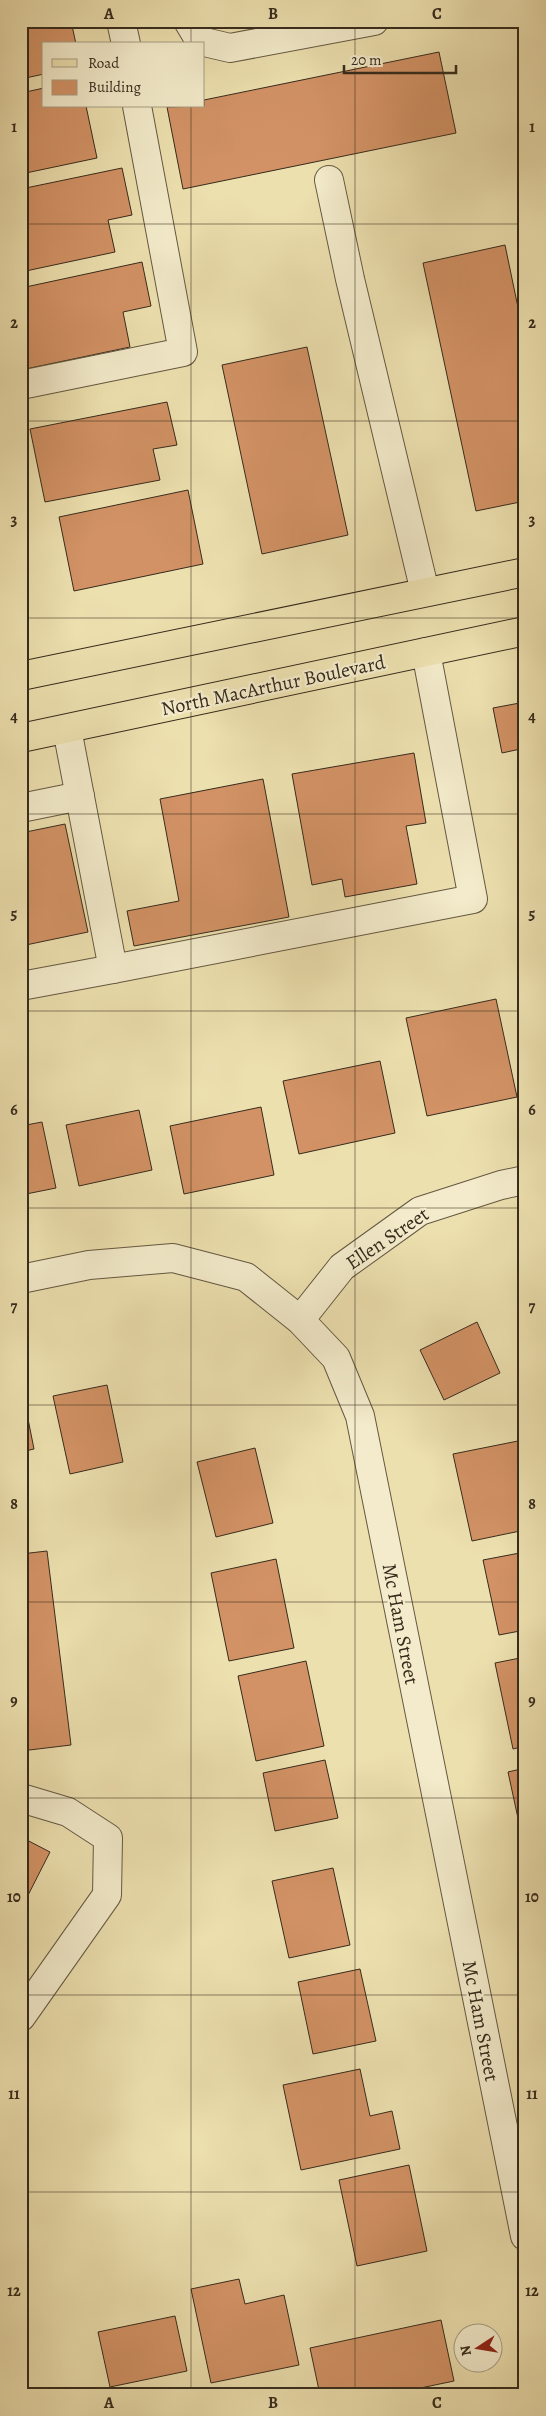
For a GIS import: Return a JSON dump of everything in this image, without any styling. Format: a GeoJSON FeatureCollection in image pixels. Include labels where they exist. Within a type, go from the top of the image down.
{"type":"FeatureCollection","features":[{"type":"Feature","properties":{"kind":"main road"},"geometry":{"type":"LineString","coordinates":[[21,676],[525,572]]}},
{"type":"Feature","properties":{"kind":"main road","name":"North MacArthur Boulevard"},"geometry":{"type":"LineString","coordinates":[[21,738],[525,631]]}},
{"type":"Feature","properties":{"kind":"street"},"geometry":{"type":"LineString","coordinates":[[121,21],[126,42]]}},
{"type":"Feature","properties":{"kind":"street"},"geometry":{"type":"LineString","coordinates":[[188,21],[200,41],[204,42]]}},
{"type":"Feature","properties":{"kind":"street"},"geometry":{"type":"LineString","coordinates":[[205,42],[230,48],[374,21]]}},
{"type":"Feature","properties":{"kind":"street"},"geometry":{"type":"LineString","coordinates":[[21,385],[183,352],[137,108]]}},
{"type":"Feature","properties":{"kind":"street"},"geometry":{"type":"LineString","coordinates":[[329,180],[350,279],[425,592]]}},
{"type":"Feature","properties":{"kind":"street"},"geometry":{"type":"LineString","coordinates":[[21,986],[473,899],[426,652]]}},
{"type":"Feature","properties":{"kind":"street"},"geometry":{"type":"LineString","coordinates":[[67,728],[113,969]]}},
{"type":"Feature","properties":{"kind":"street"},"geometry":{"type":"LineString","coordinates":[[21,808],[80,796]]}},
{"type":"Feature","properties":{"kind":"street","name":"Ellen Street"},"geometry":{"type":"LineString","coordinates":[[300,1320],[342,1267],[420,1211],[501,1185],[525,1180]]}},
{"type":"Feature","properties":{"kind":"street","name":"Mc Ham Street"},"geometry":{"type":"LineString","coordinates":[[21,1279],[89,1265],[173,1258],[246,1277],[300,1320],[336,1358],[360,1416],[525,2236]]}},
{"type":"Feature","properties":{"kind":"street"},"geometry":{"type":"LineString","coordinates":[[21,1798],[68,1812],[108,1838],[107,1895],[21,2017]]}},
{"type":"Feature","properties":{"kind":"building"},"geometry":{"type":"Polygon","coordinates":[[[21,21],[71,21],[76,42],[42,42],[42,74],[21,79],[21,21]]]}},
{"type":"Feature","properties":{"kind":"building"},"geometry":{"type":"Polygon","coordinates":[[[439,52],[456,133],[183,189],[167,108],[205,108],[205,100],[439,52]]]}},
{"type":"Feature","properties":{"kind":"building"},"geometry":{"type":"Polygon","coordinates":[[[42,88],[42,108],[86,108],[97,158],[21,174],[21,93],[42,88]]]}},
{"type":"Feature","properties":{"kind":"building"},"geometry":{"type":"Polygon","coordinates":[[[122,168],[132,215],[108,220],[115,252],[21,272],[21,189],[122,168]]]}},
{"type":"Feature","properties":{"kind":"building"},"geometry":{"type":"Polygon","coordinates":[[[505,245],[525,341],[525,501],[476,511],[423,263],[505,245]]]}},
{"type":"Feature","properties":{"kind":"building"},"geometry":{"type":"Polygon","coordinates":[[[142,262],[151,306],[123,312],[130,347],[21,370],[21,288],[142,262]]]}},
{"type":"Feature","properties":{"kind":"building"},"geometry":{"type":"Polygon","coordinates":[[[307,347],[348,535],[262,554],[222,365],[307,347]]]}},
{"type":"Feature","properties":{"kind":"building"},"geometry":{"type":"Polygon","coordinates":[[[167,402],[177,445],[153,449],[160,480],[45,502],[30,429],[167,402]]]}},
{"type":"Feature","properties":{"kind":"building"},"geometry":{"type":"Polygon","coordinates":[[[188,490],[203,564],[74,591],[59,517],[188,490]]]}},
{"type":"Feature","properties":{"kind":"building"},"geometry":{"type":"Polygon","coordinates":[[[525,702],[525,748],[502,753],[493,708],[525,702]]]}},
{"type":"Feature","properties":{"kind":"building"},"geometry":{"type":"Polygon","coordinates":[[[414,753],[426,823],[406,826],[417,884],[345,897],[342,879],[312,885],[292,774],[414,753]]]}},
{"type":"Feature","properties":{"kind":"building"},"geometry":{"type":"Polygon","coordinates":[[[263,779],[289,917],[134,946],[127,911],[179,901],[160,799],[263,779]]]}},
{"type":"Feature","properties":{"kind":"building"},"geometry":{"type":"Polygon","coordinates":[[[65,824],[88,932],[21,946],[21,833],[65,824]]]}},
{"type":"Feature","properties":{"kind":"building"},"geometry":{"type":"Polygon","coordinates":[[[496,999],[517,1097],[427,1116],[406,1018],[496,999]]]}},
{"type":"Feature","properties":{"kind":"building"},"geometry":{"type":"Polygon","coordinates":[[[380,1061],[395,1133],[299,1154],[283,1081],[380,1061]]]}},
{"type":"Feature","properties":{"kind":"building"},"geometry":{"type":"Polygon","coordinates":[[[261,1107],[274,1175],[184,1194],[170,1126],[261,1107]]]}},
{"type":"Feature","properties":{"kind":"building"},"geometry":{"type":"Polygon","coordinates":[[[139,1110],[152,1170],[79,1186],[66,1125],[139,1110]]]}},
{"type":"Feature","properties":{"kind":"building"},"geometry":{"type":"Polygon","coordinates":[[[42,1122],[56,1188],[21,1195],[21,1126],[42,1122]]]}},
{"type":"Feature","properties":{"kind":"building"},"geometry":{"type":"Polygon","coordinates":[[[477,1322],[500,1373],[444,1400],[420,1350],[477,1322]]]}},
{"type":"Feature","properties":{"kind":"building"},"geometry":{"type":"Polygon","coordinates":[[[107,1385],[123,1462],[70,1474],[53,1396],[107,1385]]]}},
{"type":"Feature","properties":{"kind":"building"},"geometry":{"type":"Polygon","coordinates":[[[27,1414],[34,1449],[21,1452],[21,1415],[27,1414]]]}},
{"type":"Feature","properties":{"kind":"building"},"geometry":{"type":"Polygon","coordinates":[[[523,1440],[525,1530],[472,1541],[453,1454],[523,1440]]]}},
{"type":"Feature","properties":{"kind":"building"},"geometry":{"type":"Polygon","coordinates":[[[255,1448],[273,1523],[216,1537],[197,1462],[255,1448]]]}},
{"type":"Feature","properties":{"kind":"building"},"geometry":{"type":"Polygon","coordinates":[[[47,1551],[71,1745],[21,1751],[21,1554],[47,1551]]]}},
{"type":"Feature","properties":{"kind":"building"},"geometry":{"type":"Polygon","coordinates":[[[525,1552],[525,1630],[499,1635],[483,1560],[525,1552]]]}},
{"type":"Feature","properties":{"kind":"building"},"geometry":{"type":"Polygon","coordinates":[[[276,1559],[294,1648],[229,1661],[211,1573],[276,1559]]]}},
{"type":"Feature","properties":{"kind":"building"},"geometry":{"type":"Polygon","coordinates":[[[525,1657],[525,1746],[513,1749],[495,1663],[525,1657]]]}},
{"type":"Feature","properties":{"kind":"building"},"geometry":{"type":"Polygon","coordinates":[[[306,1661],[324,1746],[256,1761],[238,1676],[306,1661]]]}},
{"type":"Feature","properties":{"kind":"building"},"geometry":{"type":"Polygon","coordinates":[[[325,1760],[338,1818],[275,1831],[263,1773],[325,1760]]]}},
{"type":"Feature","properties":{"kind":"building"},"geometry":{"type":"Polygon","coordinates":[[[525,1768],[525,1846],[524,1846],[508,1772],[525,1768]]]}},
{"type":"Feature","properties":{"kind":"building"},"geometry":{"type":"Polygon","coordinates":[[[21,1837],[50,1852],[21,1909],[21,1837]]]}},
{"type":"Feature","properties":{"kind":"building"},"geometry":{"type":"Polygon","coordinates":[[[333,1868],[350,1945],[289,1958],[272,1881],[333,1868]]]}},
{"type":"Feature","properties":{"kind":"building"},"geometry":{"type":"Polygon","coordinates":[[[360,1969],[376,2041],[313,2054],[298,1982],[360,1969]]]}},
{"type":"Feature","properties":{"kind":"building"},"geometry":{"type":"Polygon","coordinates":[[[360,2069],[370,2116],[392,2111],[400,2149],[301,2170],[283,2085],[360,2069]]]}},
{"type":"Feature","properties":{"kind":"building"},"geometry":{"type":"Polygon","coordinates":[[[409,2165],[427,2251],[357,2266],[339,2180],[409,2165]]]}},
{"type":"Feature","properties":{"kind":"building"},"geometry":{"type":"Polygon","coordinates":[[[239,2279],[245,2304],[284,2295],[299,2365],[211,2383],[191,2289],[239,2279]]]}},
{"type":"Feature","properties":{"kind":"building"},"geometry":{"type":"Polygon","coordinates":[[[175,2316],[187,2371],[110,2387],[98,2332],[175,2316]]]}},
{"type":"Feature","properties":{"kind":"building"},"geometry":{"type":"Polygon","coordinates":[[[441,2320],[454,2381],[387,2395],[320,2395],[310,2348],[441,2320]]]}}]}
